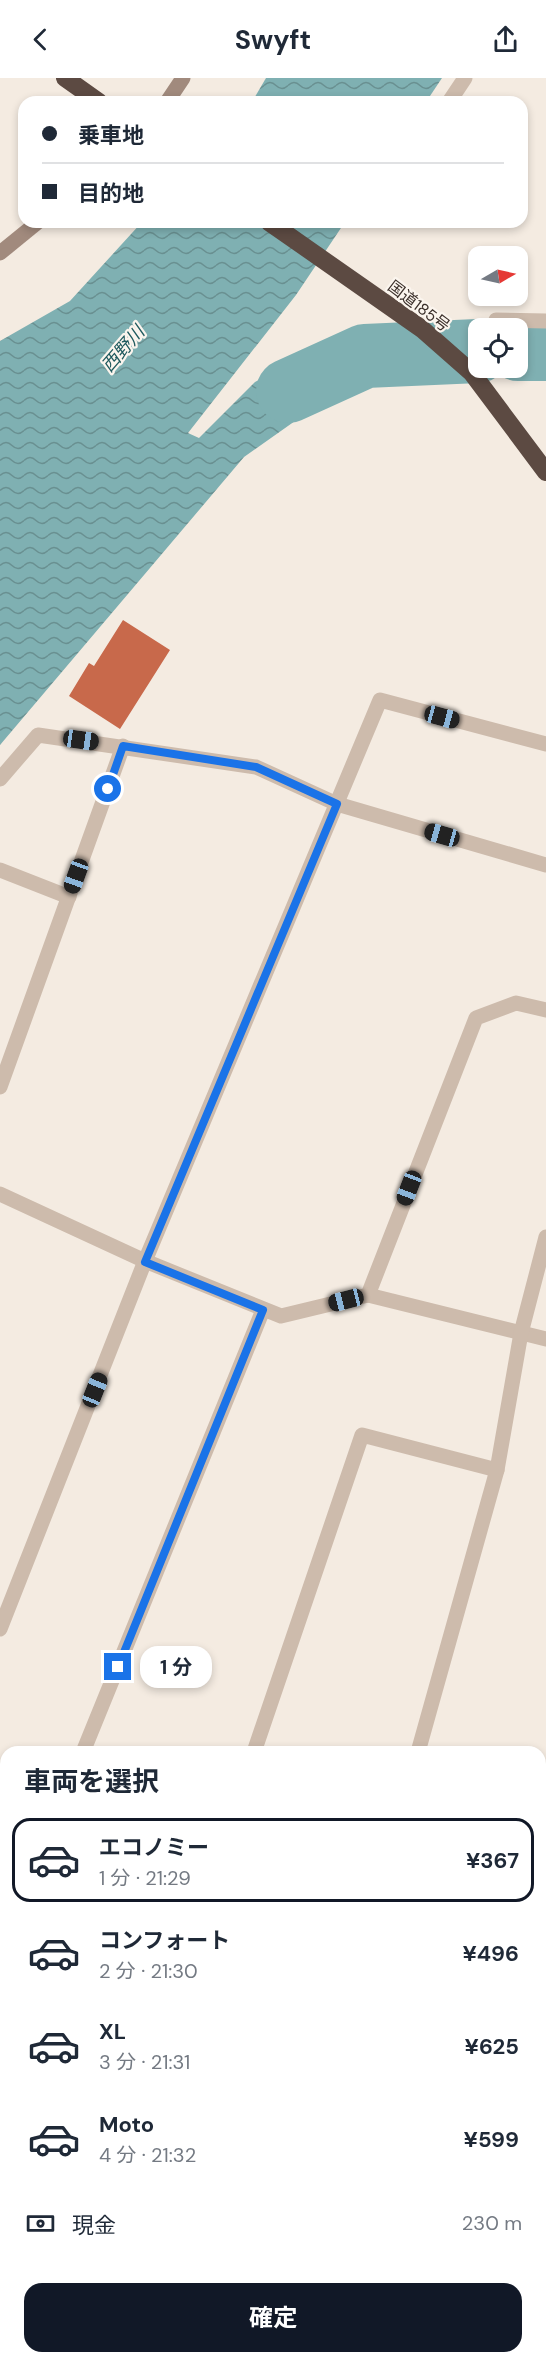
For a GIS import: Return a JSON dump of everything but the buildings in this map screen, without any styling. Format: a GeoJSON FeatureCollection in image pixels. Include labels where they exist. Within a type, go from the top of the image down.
{"type":"FeatureCollection","features":[{"type":"Feature","properties":{"kind":"highway"},"geometry":{"type":"LineString","coordinates":[[65,78],[90,96]]}},
{"type":"Feature","properties":{"kind":"highway","name":"国道185号"},"geometry":{"type":"LineString","coordinates":[[277,228],[422,329],[472,373],[546,472]]}},
{"type":"Feature","properties":{"kind":"street"},"geometry":{"type":"LineString","coordinates":[[171,96],[183,78]]}},
{"type":"Feature","properties":{"kind":"street"},"geometry":{"type":"LineString","coordinates":[[453,96],[465,78]]}},
{"type":"Feature","properties":{"kind":"street"},"geometry":{"type":"LineString","coordinates":[[0,253],[31,228]]}},
{"type":"Feature","properties":{"kind":"street"},"geometry":{"type":"LineString","coordinates":[[528,321],[546,321]]}},
{"type":"Feature","properties":{"kind":"street"},"geometry":{"type":"LineString","coordinates":[[0,1629],[145,1262],[380,700],[546,744]]}},
{"type":"Feature","properties":{"kind":"street"},"geometry":{"type":"LineString","coordinates":[[0,779],[38,735],[123,746],[256,767],[337,804],[546,865]]}},
{"type":"Feature","properties":{"kind":"street"},"geometry":{"type":"LineString","coordinates":[[0,1087],[123,746]]}},
{"type":"Feature","properties":{"kind":"street"},"geometry":{"type":"LineString","coordinates":[[0,870],[69,897]]}},
{"type":"Feature","properties":{"kind":"street"},"geometry":{"type":"LineString","coordinates":[[368,1295],[476,1018],[516,1003],[546,1010]]}},
{"type":"Feature","properties":{"kind":"street"},"geometry":{"type":"LineString","coordinates":[[0,1194],[145,1262],[280,1316],[368,1295],[546,1339]]}},
{"type":"Feature","properties":{"kind":"street"},"geometry":{"type":"LineString","coordinates":[[420,1746],[497,1470],[521,1333],[546,1237]]}},
{"type":"Feature","properties":{"kind":"street"},"geometry":{"type":"LineString","coordinates":[[85,1746],[263,1310]]}},
{"type":"Feature","properties":{"kind":"street"},"geometry":{"type":"LineString","coordinates":[[256,1746],[362,1435],[497,1470]]}},
{"type":"Feature","properties":{"kind":"water"},"geometry":{"type":"Polygon","coordinates":[[[266,78],[442,78],[430,96],[256,96],[266,78]]]}},
{"type":"Feature","properties":{"kind":"water","name":"西野川"},"geometry":{"type":"Polygon","coordinates":[[[137,228],[341,228],[296,295],[188,433],[199,438],[255,382],[348,332],[388,376],[329,397],[244,457],[0,745],[0,341],[70,301],[137,228]]]}},
{"type":"Feature","properties":{"kind":"waterway"},"geometry":{"type":"LineString","coordinates":[[528,349],[546,349]]}},
{"type":"Feature","properties":{"kind":"waterway"},"geometry":{"type":"LineString","coordinates":[[288,391],[365,356],[468,351]]}},
{"type":"Feature","properties":{"kind":"route"},"geometry":{"type":"LineString","coordinates":[[108,789],[123,746],[256,767],[337,804],[145,1262],[263,1310],[118,1667]]}}]}
